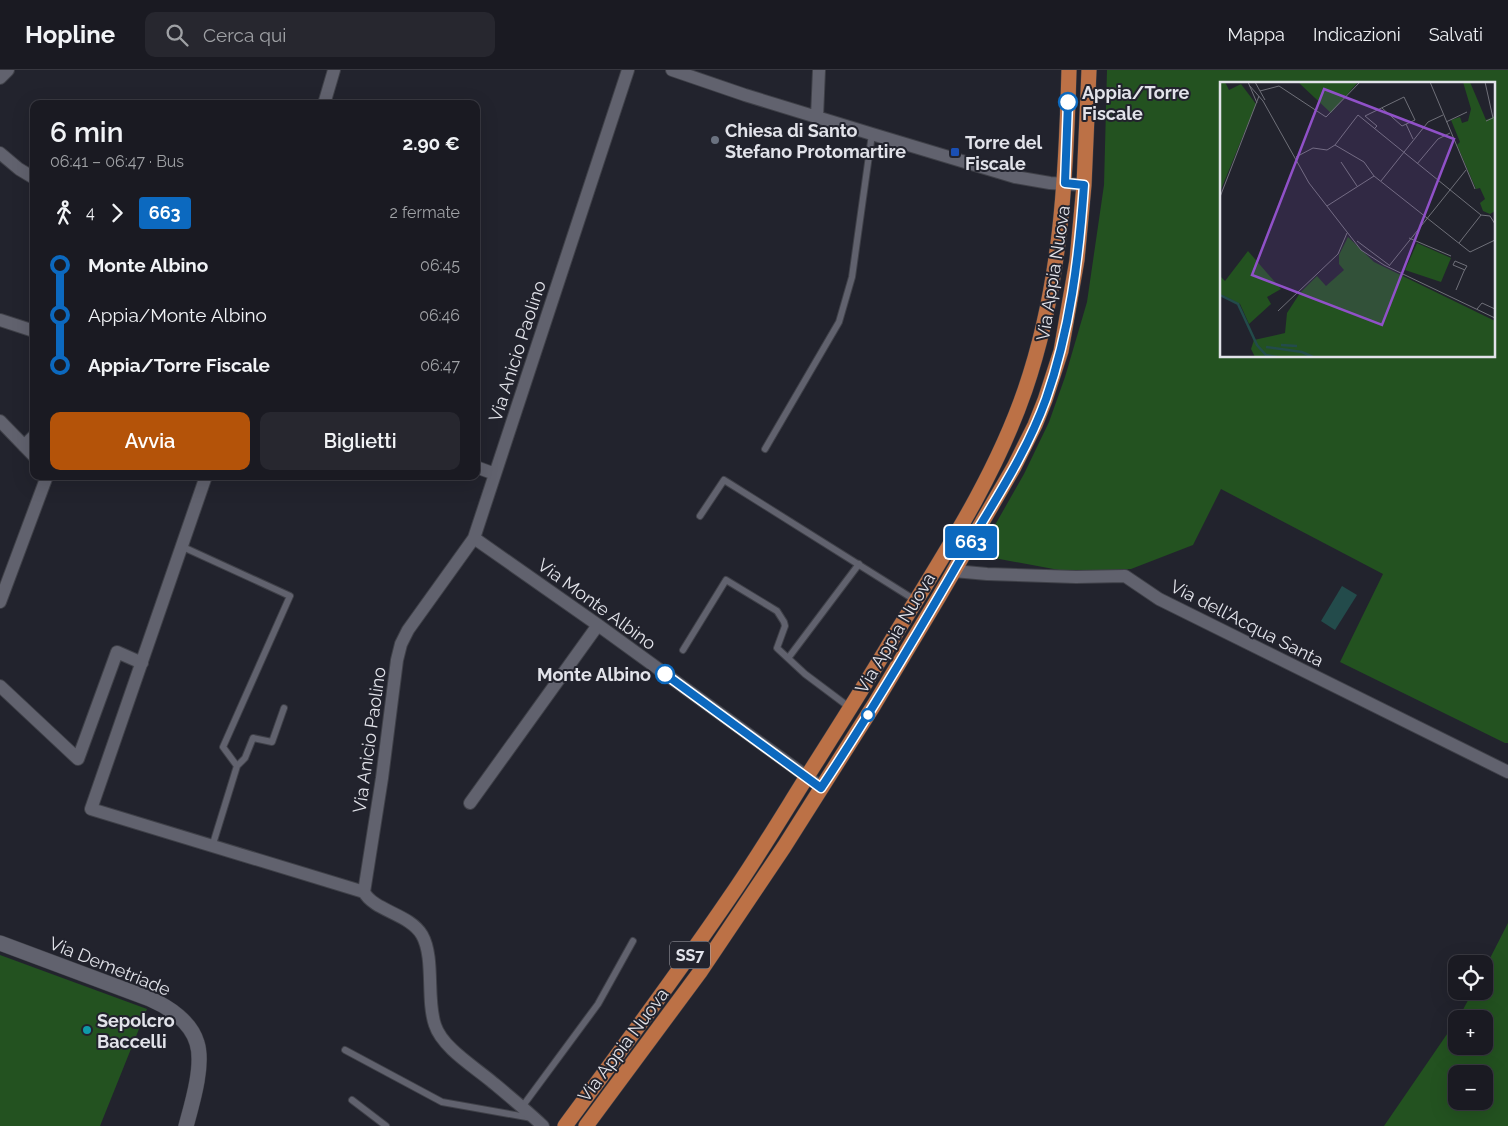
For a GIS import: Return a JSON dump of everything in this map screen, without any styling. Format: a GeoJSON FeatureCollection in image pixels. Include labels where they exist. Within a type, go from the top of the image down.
{"type":"FeatureCollection","features":[{"type":"Feature","properties":{"kind":"main road","name":"Via Appia Nuova"},"geometry":{"type":"LineString","coordinates":[[565,1126],[732,896],[916,600],[983,486],[1005,441],[1025,390],[1053,282],[1065,183],[1069,70]]}},
{"type":"Feature","properties":{"kind":"main road","name":"Via Appia Nuova"},"geometry":{"type":"LineString","coordinates":[[586,1126],[700,972],[754,894],[874,705],[954,572],[1025,447],[1046,400],[1061,351],[1071,297],[1077,260],[1084,185],[1088,70]]}},
{"type":"Feature","properties":{"kind":"street"},"geometry":{"type":"LineString","coordinates":[[0,78],[8,70]]}},
{"type":"Feature","properties":{"kind":"street"},"geometry":{"type":"LineString","coordinates":[[325,100],[334,70]]}},
{"type":"Feature","properties":{"kind":"street","name":"Via Anicio Paolino"},"geometry":{"type":"LineString","coordinates":[[364,892],[382,778],[397,660],[401,644],[408,630],[474,538],[628,70]]}},
{"type":"Feature","properties":{"kind":"street"},"geometry":{"type":"LineString","coordinates":[[672,70],[745,95],[1015,177],[1084,185]]}},
{"type":"Feature","properties":{"kind":"street"},"geometry":{"type":"LineString","coordinates":[[817,117],[819,70]]}},
{"type":"Feature","properties":{"kind":"street"},"geometry":{"type":"LineString","coordinates":[[0,153],[30,175]]}},
{"type":"Feature","properties":{"kind":"street"},"geometry":{"type":"LineString","coordinates":[[0,320],[30,330]]}},
{"type":"Feature","properties":{"kind":"street"},"geometry":{"type":"LineString","coordinates":[[0,422],[30,452]]}},
{"type":"Feature","properties":{"kind":"street"},"geometry":{"type":"LineString","coordinates":[[24,446],[30,440]]}},
{"type":"Feature","properties":{"kind":"street"},"geometry":{"type":"LineString","coordinates":[[480,468],[495,474]]}},
{"type":"Feature","properties":{"kind":"street"},"geometry":{"type":"LineString","coordinates":[[0,602],[46,480]]}},
{"type":"Feature","properties":{"kind":"street"},"geometry":{"type":"LineString","coordinates":[[205,480],[91,809],[364,892],[370,900],[414,925],[422,935],[427,951],[432,1013],[435,1026],[445,1043],[539,1123]]}},
{"type":"Feature","properties":{"kind":"street","name":"Via Monte Albino"},"geometry":{"type":"LineString","coordinates":[[474,538],[598,625],[821,788]]}},
{"type":"Feature","properties":{"kind":"street","name":"Via dell'Acqua Santa"},"geometry":{"type":"LineString","coordinates":[[954,572],[975,574],[1125,576],[1159,599],[1508,772]]}},
{"type":"Feature","properties":{"kind":"street"},"geometry":{"type":"LineString","coordinates":[[470,803],[598,625]]}},
{"type":"Feature","properties":{"kind":"street"},"geometry":{"type":"LineString","coordinates":[[0,686],[78,759],[117,652],[142,663]]}},
{"type":"Feature","properties":{"kind":"street","name":"Via Demetriade"},"geometry":{"type":"LineString","coordinates":[[0,943],[150,999],[180,1018],[195,1036],[199,1050],[197,1079],[186,1126]]}},
{"type":"Feature","properties":{"kind":"lane"},"geometry":{"type":"LineString","coordinates":[[765,449],[839,322],[852,277],[872,134]]}},
{"type":"Feature","properties":{"kind":"lane"},"geometry":{"type":"LineString","coordinates":[[700,516],[724,480],[916,600]]}},
{"type":"Feature","properties":{"kind":"lane"},"geometry":{"type":"LineString","coordinates":[[183,547],[290,596],[223,746],[237,766]]}},
{"type":"Feature","properties":{"kind":"lane"},"geometry":{"type":"LineString","coordinates":[[789,657],[859,564]]}},
{"type":"Feature","properties":{"kind":"lane"},"geometry":{"type":"LineString","coordinates":[[683,650],[726,580],[777,611],[785,626],[776,648],[789,657],[805,674],[850,708]]}},
{"type":"Feature","properties":{"kind":"lane"},"geometry":{"type":"LineString","coordinates":[[212,847],[237,766],[244,758],[253,738],[272,742],[284,708]]}},
{"type":"Feature","properties":{"kind":"lane"},"geometry":{"type":"LineString","coordinates":[[522,1107],[598,1004],[633,941]]}},
{"type":"Feature","properties":{"kind":"lane"},"geometry":{"type":"LineString","coordinates":[[345,1050],[442,1102],[539,1123]]}},
{"type":"Feature","properties":{"kind":"lane"},"geometry":{"type":"LineString","coordinates":[[352,1100],[386,1126]]}},
{"type":"Feature","properties":{"kind":"green space"},"geometry":{"type":"Polygon","coordinates":[[[1107,70],[1508,70],[1508,743],[1340,662],[1383,574],[1221,489],[1193,545],[1131,569],[1075,573],[978,555],[1024,474],[1049,422],[1065,377],[1087,302],[1104,185],[1107,70]]]}},
{"type":"Feature","properties":{"kind":"green space"},"geometry":{"type":"Polygon","coordinates":[[[1508,923],[1508,1126],[1384,1126],[1448,1033],[1448,1055],[1493,1055],[1493,1010],[1463,1010],[1468,1000],[1493,1000],[1492,955],[1508,923]]]}},
{"type":"Feature","properties":{"kind":"green space"},"geometry":{"type":"Polygon","coordinates":[[[0,955],[147,1009],[100,1126],[0,1126],[0,955]]]}},
{"type":"Feature","properties":{"kind":"shaded area"},"geometry":{"type":"Polygon","coordinates":[[[1342,586],[1357,595],[1335,630],[1321,621],[1342,586]]]}},
{"type":"Feature","properties":{"kind":"bus line","name":"663"},"geometry":{"type":"LineString","coordinates":[[665,674],[821,788],[874,705],[999,494],[1025,447],[1046,400],[1061,351],[1077,260],[1083,204],[1084,185],[1065,183],[1068,102]]}},
{"type":"Feature","properties":{"kind":"place","name":"Appia/Torre Fiscale"},"geometry":{"type":"Point","coordinates":[1068,102]}},
{"type":"Feature","properties":{"kind":"place","name":"Chiesa di Santo Stefano Protomartire"},"geometry":{"type":"Point","coordinates":[715,140]}},
{"type":"Feature","properties":{"kind":"place","name":"Torre del Fiscale"},"geometry":{"type":"Point","coordinates":[955,152]}},
{"type":"Feature","properties":{"kind":"place","name":"Monte Albino"},"geometry":{"type":"Point","coordinates":[665,674]}},
{"type":"Feature","properties":{"kind":"place","name":"Sepolcro Baccelli"},"geometry":{"type":"Point","coordinates":[87,1030]}}]}
